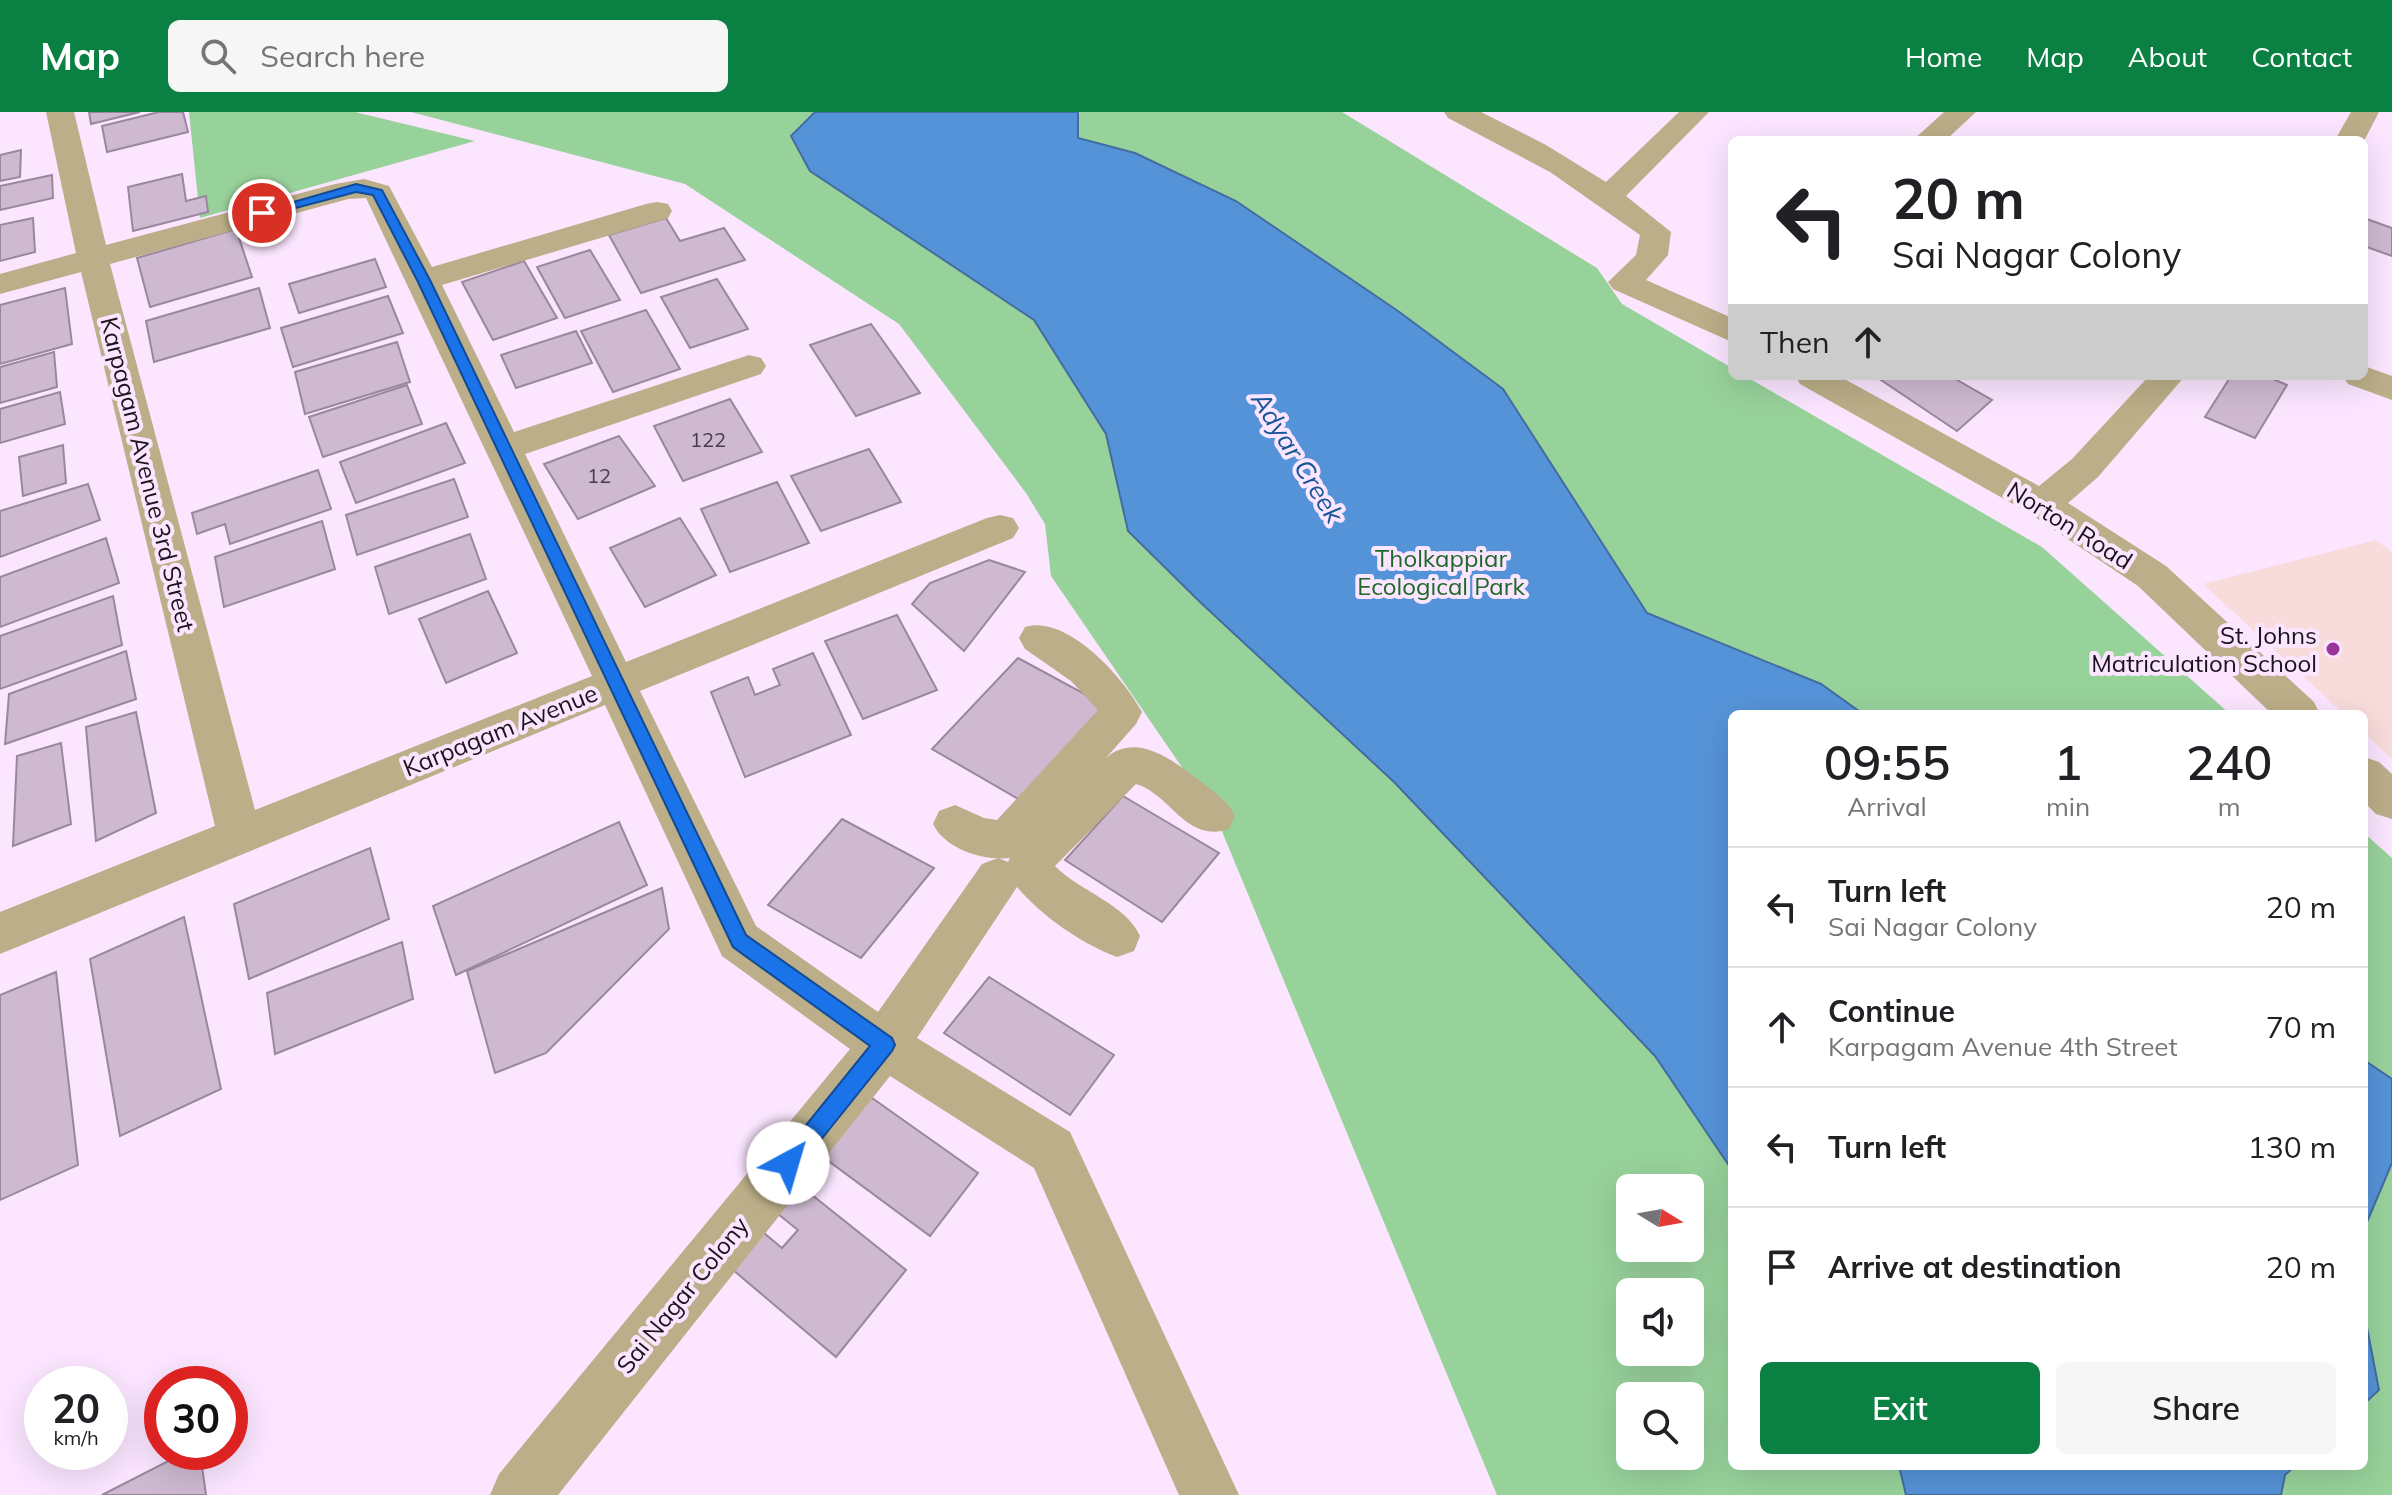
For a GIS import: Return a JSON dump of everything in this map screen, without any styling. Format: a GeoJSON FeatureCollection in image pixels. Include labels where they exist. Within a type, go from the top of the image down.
{"type":"FeatureCollection","features":[{"type":"Feature","properties":{"kind":"street","name":"Karpagam Avenue 3rd Street"},"geometry":{"type":"LineString","coordinates":[[60,112],[93,258],[240,836]]}},
{"type":"Feature","properties":{"kind":"street"},"geometry":{"type":"LineString","coordinates":[[1458,112],[1493,128],[1609,196],[1655,232],[1657,244],[1654,257],[1624,282],[1725,317]]}},
{"type":"Feature","properties":{"kind":"street"},"geometry":{"type":"LineString","coordinates":[[1493,128],[1529,112]]}},
{"type":"Feature","properties":{"kind":"street"},"geometry":{"type":"LineString","coordinates":[[1609,196],[1695,112]]}},
{"type":"Feature","properties":{"kind":"street"},"geometry":{"type":"LineString","coordinates":[[1933,136],[1962,112]]}},
{"type":"Feature","properties":{"kind":"street"},"geometry":{"type":"LineString","coordinates":[[2352,136],[2365,112]]}},
{"type":"Feature","properties":{"kind":"street"},"geometry":{"type":"LineString","coordinates":[[0,284],[364,188],[378,192],[618,683],[739,941],[884,1045],[1052,1150],[1209,1495]]}},
{"type":"Feature","properties":{"kind":"street"},"geometry":{"type":"LineString","coordinates":[[423,280],[657,211]]}},
{"type":"Feature","properties":{"kind":"street"},"geometry":{"type":"LineString","coordinates":[[502,449],[749,366]]}},
{"type":"Feature","properties":{"kind":"street"},"geometry":{"type":"LineString","coordinates":[[2368,379],[2392,389]]}},
{"type":"Feature","properties":{"kind":"street","name":"Norton Road"},"geometry":{"type":"LineString","coordinates":[[1819,380],[2042,504],[2152,576],[2295,710]]}},
{"type":"Feature","properties":{"kind":"street"},"geometry":{"type":"LineString","coordinates":[[2042,504],[2085,468],[2164,380]]}},
{"type":"Feature","properties":{"kind":"street","name":"Karpagam Avenue"},"geometry":{"type":"LineString","coordinates":[[0,933],[1000,528]]}},
{"type":"Feature","properties":{"kind":"street"},"geometry":{"type":"LineString","coordinates":[[990,857],[1121,712],[1111,693],[1087,668],[1039,638]]}},
{"type":"Feature","properties":{"kind":"street"},"geometry":{"type":"LineString","coordinates":[[990,857],[1045,845],[1126,766],[1149,767],[1213,816]]}},
{"type":"Feature","properties":{"kind":"street"},"geometry":{"type":"LineString","coordinates":[[2368,779],[2392,801]]}},
{"type":"Feature","properties":{"kind":"street"},"geometry":{"type":"LineString","coordinates":[[990,857],[1117,936]]}},
{"type":"Feature","properties":{"kind":"street","name":"Sai Nagar Colony"},"geometry":{"type":"LineString","coordinates":[[520,1495],[884,1045],[990,857]]}},
{"type":"Feature","properties":{"kind":"shaded area","name":"St. Johns Matriculation School"},"geometry":{"type":"Polygon","coordinates":[[[2376,540],[2392,552],[2392,759],[2368,737],[2368,710],[2340,710],[2203,584],[2376,540]]]}},
{"type":"Feature","properties":{"kind":"green space"},"geometry":{"type":"Polygon","coordinates":[[[189,112],[355,112],[475,141],[200,218],[189,112]]]}},
{"type":"Feature","properties":{"kind":"green space","name":"Tholkappiar Ecological Park"},"geometry":{"type":"Polygon","coordinates":[[[411,112],[1342,112],[1597,268],[1622,304],[1728,366],[1728,380],[1752,380],[2042,547],[2225,710],[1728,710],[1728,1470],[2368,1470],[2368,837],[2392,858],[2392,1495],[1497,1495],[1216,817],[1051,576],[1045,524],[1026,493],[899,324],[685,184],[411,112]]]}},
{"type":"Feature","properties":{"kind":"water","name":"Adyar Creek"},"geometry":{"type":"Polygon","coordinates":[[[815,112],[1078,112],[1078,138],[1135,153],[1236,201],[1398,311],[1503,389],[1647,613],[1821,684],[1857,710],[1728,710],[1728,1164],[1655,1056],[1394,782],[1128,531],[1106,434],[1034,320],[810,171],[791,136],[815,112]]]}},
{"type":"Feature","properties":{"kind":"water"},"geometry":{"type":"Polygon","coordinates":[[[2368,1063],[2392,1079],[2392,1163],[2368,1220],[2368,1063]]]}},
{"type":"Feature","properties":{"kind":"water"},"geometry":{"type":"Polygon","coordinates":[[[2368,1333],[2379,1390],[2368,1400],[2368,1333]]]}},
{"type":"Feature","properties":{"kind":"water"},"geometry":{"type":"Polygon","coordinates":[[[1900,1470],[2291,1470],[2285,1475],[2281,1495],[1906,1495],[1900,1470]]]}},
{"type":"Feature","properties":{"kind":"building"},"geometry":{"type":"Polygon","coordinates":[[[89,112],[140,112],[91,124],[89,112]]]}},
{"type":"Feature","properties":{"kind":"building"},"geometry":{"type":"Polygon","coordinates":[[[159,112],[183,112],[188,132],[107,152],[102,126],[159,112]]]}},
{"type":"Feature","properties":{"kind":"building"},"geometry":{"type":"Polygon","coordinates":[[[21,150],[20,177],[0,181],[0,155],[21,150]]]}},
{"type":"Feature","properties":{"kind":"building"},"geometry":{"type":"Polygon","coordinates":[[[182,174],[186,201],[206,196],[208,212],[133,231],[128,187],[182,174]]]}},
{"type":"Feature","properties":{"kind":"building"},"geometry":{"type":"Polygon","coordinates":[[[52,175],[53,198],[0,210],[0,186],[52,175]]]}},
{"type":"Feature","properties":{"kind":"building"},"geometry":{"type":"Polygon","coordinates":[[[33,218],[35,252],[0,261],[0,225],[33,218]]]}},
{"type":"Feature","properties":{"kind":"building"},"geometry":{"type":"Polygon","coordinates":[[[666,218],[680,241],[724,228],[745,260],[641,293],[609,235],[666,218]]]}},
{"type":"Feature","properties":{"kind":"building"},"geometry":{"type":"Polygon","coordinates":[[[2368,219],[2392,228],[2392,256],[2368,247],[2368,219]]]}},
{"type":"Feature","properties":{"kind":"building"},"geometry":{"type":"Polygon","coordinates":[[[236,229],[252,277],[150,307],[137,258],[236,229]]]}},
{"type":"Feature","properties":{"kind":"building"},"geometry":{"type":"Polygon","coordinates":[[[590,250],[620,300],[565,318],[537,267],[590,250]]]}},
{"type":"Feature","properties":{"kind":"building"},"geometry":{"type":"Polygon","coordinates":[[[375,259],[386,287],[299,313],[289,284],[375,259]]]}},
{"type":"Feature","properties":{"kind":"building"},"geometry":{"type":"Polygon","coordinates":[[[524,261],[557,318],[493,340],[462,282],[524,261]]]}},
{"type":"Feature","properties":{"kind":"building"},"geometry":{"type":"Polygon","coordinates":[[[717,279],[748,329],[690,348],[661,297],[717,279]]]}},
{"type":"Feature","properties":{"kind":"building"},"geometry":{"type":"Polygon","coordinates":[[[65,288],[72,344],[0,364],[0,305],[65,288]]]}},
{"type":"Feature","properties":{"kind":"building"},"geometry":{"type":"Polygon","coordinates":[[[259,288],[270,328],[154,362],[146,321],[259,288]]]}},
{"type":"Feature","properties":{"kind":"building"},"geometry":{"type":"Polygon","coordinates":[[[388,296],[403,333],[293,367],[281,328],[388,296]]]}},
{"type":"Feature","properties":{"kind":"building"},"geometry":{"type":"Polygon","coordinates":[[[646,310],[680,369],[613,392],[581,331],[646,310]]]}},
{"type":"Feature","properties":{"kind":"building"},"geometry":{"type":"Polygon","coordinates":[[[871,324],[920,393],[856,416],[810,345],[871,324]]]}},
{"type":"Feature","properties":{"kind":"building"},"geometry":{"type":"Polygon","coordinates":[[[576,331],[592,363],[516,388],[501,355],[576,331]]]}},
{"type":"Feature","properties":{"kind":"building"},"geometry":{"type":"Polygon","coordinates":[[[397,342],[410,382],[305,414],[295,372],[397,342]]]}},
{"type":"Feature","properties":{"kind":"building"},"geometry":{"type":"Polygon","coordinates":[[[54,352],[57,387],[0,403],[0,367],[54,352]]]}},
{"type":"Feature","properties":{"kind":"building"},"geometry":{"type":"Polygon","coordinates":[[[1881,380],[1957,380],[1992,400],[1957,431],[1881,380]]]}},
{"type":"Feature","properties":{"kind":"building"},"geometry":{"type":"Polygon","coordinates":[[[2228,380],[2275,380],[2287,385],[2255,438],[2205,417],[2228,380]]]}},
{"type":"Feature","properties":{"kind":"building"},"geometry":{"type":"Polygon","coordinates":[[[407,385],[422,424],[323,457],[309,417],[407,385]]]}},
{"type":"Feature","properties":{"kind":"building"},"geometry":{"type":"Polygon","coordinates":[[[60,392],[65,424],[0,443],[0,409],[60,392]]]}},
{"type":"Feature","properties":{"kind":"building"},"geometry":{"type":"Polygon","coordinates":[[[730,399],[762,452],[683,481],[654,426],[730,399]]]}},
{"type":"Feature","properties":{"kind":"building"},"geometry":{"type":"Polygon","coordinates":[[[446,423],[465,463],[356,503],[340,462],[446,423]]]}},
{"type":"Feature","properties":{"kind":"building"},"geometry":{"type":"Polygon","coordinates":[[[619,436],[655,486],[578,519],[544,464],[619,436]]]}},
{"type":"Feature","properties":{"kind":"building"},"geometry":{"type":"Polygon","coordinates":[[[63,445],[66,483],[23,496],[19,457],[63,445]]]}},
{"type":"Feature","properties":{"kind":"building"},"geometry":{"type":"Polygon","coordinates":[[[869,449],[901,502],[821,531],[791,476],[869,449]]]}},
{"type":"Feature","properties":{"kind":"building"},"geometry":{"type":"Polygon","coordinates":[[[318,470],[331,509],[230,544],[225,524],[197,534],[192,513],[318,470]]]}},
{"type":"Feature","properties":{"kind":"building"},"geometry":{"type":"Polygon","coordinates":[[[454,479],[468,517],[357,555],[346,515],[454,479]]]}},
{"type":"Feature","properties":{"kind":"building"},"geometry":{"type":"Polygon","coordinates":[[[777,482],[809,543],[730,572],[701,509],[777,482]]]}},
{"type":"Feature","properties":{"kind":"building"},"geometry":{"type":"Polygon","coordinates":[[[88,484],[100,520],[0,557],[0,511],[88,484]]]}},
{"type":"Feature","properties":{"kind":"building"},"geometry":{"type":"Polygon","coordinates":[[[680,518],[716,575],[645,607],[610,548],[680,518]]]}},
{"type":"Feature","properties":{"kind":"building"},"geometry":{"type":"Polygon","coordinates":[[[322,521],[335,569],[224,607],[215,557],[322,521]]]}},
{"type":"Feature","properties":{"kind":"building"},"geometry":{"type":"Polygon","coordinates":[[[470,534],[486,579],[389,614],[375,567],[470,534]]]}},
{"type":"Feature","properties":{"kind":"building"},"geometry":{"type":"Polygon","coordinates":[[[106,538],[119,583],[0,627],[0,577],[106,538]]]}},
{"type":"Feature","properties":{"kind":"building"},"geometry":{"type":"Polygon","coordinates":[[[989,560],[1025,572],[964,651],[912,604],[930,583],[989,560]]]}},
{"type":"Feature","properties":{"kind":"building"},"geometry":{"type":"Polygon","coordinates":[[[488,591],[517,653],[446,683],[419,619],[488,591]]]}},
{"type":"Feature","properties":{"kind":"building"},"geometry":{"type":"Polygon","coordinates":[[[113,596],[122,645],[0,689],[0,636],[113,596]]]}},
{"type":"Feature","properties":{"kind":"building"},"geometry":{"type":"Polygon","coordinates":[[[897,615],[937,690],[863,719],[825,641],[897,615]]]}},
{"type":"Feature","properties":{"kind":"building"},"geometry":{"type":"Polygon","coordinates":[[[126,651],[136,699],[5,744],[9,694],[126,651]]]}},
{"type":"Feature","properties":{"kind":"building"},"geometry":{"type":"Polygon","coordinates":[[[813,653],[851,735],[745,777],[711,692],[748,677],[755,695],[780,685],[773,669],[813,653]]]}},
{"type":"Feature","properties":{"kind":"building"},"geometry":{"type":"Polygon","coordinates":[[[1018,658],[1105,705],[1020,800],[932,749],[1018,658]]]}},
{"type":"Feature","properties":{"kind":"building"},"geometry":{"type":"Polygon","coordinates":[[[136,712],[156,813],[96,841],[86,727],[136,712]]]}},
{"type":"Feature","properties":{"kind":"building"},"geometry":{"type":"Polygon","coordinates":[[[61,743],[71,824],[13,846],[17,756],[61,743]]]}},
{"type":"Feature","properties":{"kind":"building"},"geometry":{"type":"Polygon","coordinates":[[[1123,796],[1219,853],[1162,922],[1065,860],[1123,796]]]}},
{"type":"Feature","properties":{"kind":"building"},"geometry":{"type":"Polygon","coordinates":[[[842,819],[934,868],[861,958],[768,905],[842,819]]]}},
{"type":"Feature","properties":{"kind":"building"},"geometry":{"type":"Polygon","coordinates":[[[619,822],[647,885],[456,975],[433,906],[619,822]]]}},
{"type":"Feature","properties":{"kind":"building"},"geometry":{"type":"Polygon","coordinates":[[[370,848],[389,919],[249,979],[234,904],[370,848]]]}},
{"type":"Feature","properties":{"kind":"building"},"geometry":{"type":"Polygon","coordinates":[[[662,888],[669,929],[546,1053],[495,1073],[467,971],[662,888]]]}},
{"type":"Feature","properties":{"kind":"building"},"geometry":{"type":"Polygon","coordinates":[[[184,917],[221,1089],[120,1136],[90,959],[184,917]]]}},
{"type":"Feature","properties":{"kind":"building"},"geometry":{"type":"Polygon","coordinates":[[[402,942],[413,999],[275,1054],[267,993],[402,942]]]}},
{"type":"Feature","properties":{"kind":"building"},"geometry":{"type":"Polygon","coordinates":[[[56,972],[78,1165],[0,1200],[0,995],[56,972]]]}},
{"type":"Feature","properties":{"kind":"building"},"geometry":{"type":"Polygon","coordinates":[[[989,977],[1114,1055],[1070,1115],[944,1033],[989,977]]]}},
{"type":"Feature","properties":{"kind":"building"},"geometry":{"type":"Polygon","coordinates":[[[865,1093],[978,1173],[930,1236],[815,1151],[865,1093]]]}},
{"type":"Feature","properties":{"kind":"building"},"geometry":{"type":"Polygon","coordinates":[[[797,1183],[906,1270],[836,1357],[726,1264],[758,1228],[782,1248],[798,1230],[773,1210],[797,1183]]]}},
{"type":"Feature","properties":{"kind":"building"},"geometry":{"type":"Polygon","coordinates":[[[151,1470],[203,1470],[206,1495],[102,1495],[151,1470]]]}},
{"type":"Feature","properties":{"kind":"place","name":"St. Johns Matriculation School"},"geometry":{"type":"Point","coordinates":[2333,649]}},
{"type":"Feature","properties":{"kind":"route"},"geometry":{"type":"LineString","coordinates":[[262,213],[356,188],[378,192],[618,683],[739,941],[884,1045],[788,1163]]}}]}
